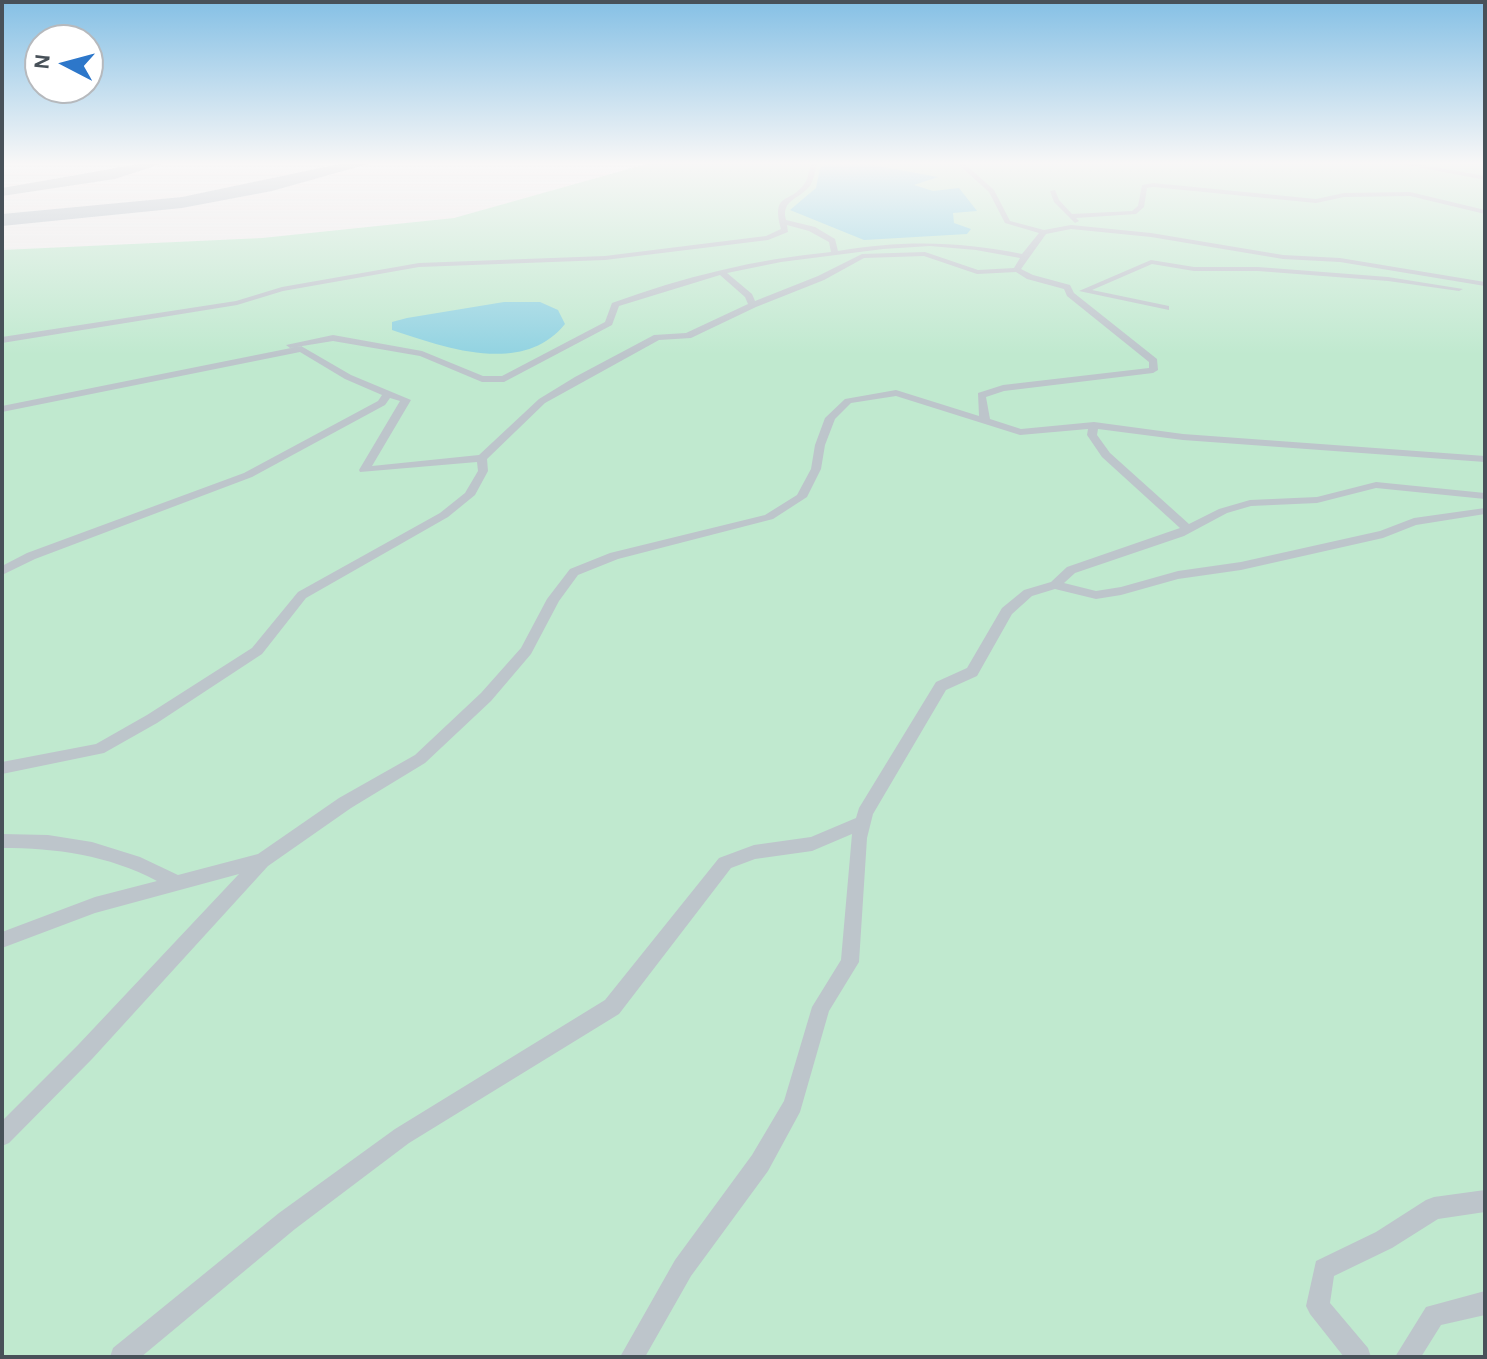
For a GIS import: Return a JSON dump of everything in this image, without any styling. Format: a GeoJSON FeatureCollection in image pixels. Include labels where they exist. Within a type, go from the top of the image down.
{"type":"FeatureCollection","features":[{"type":"Feature","properties":{"kind":"lane"},"geometry":{"type":"LineString","coordinates":[[2,340],[237,303],[282,289],[419,265],[605,258],[768,238],[785,227]]}},
{"type":"Feature","properties":{"kind":"lane"},"geometry":{"type":"LineString","coordinates":[[806,227],[832,241],[835,254]]}},
{"type":"Feature","properties":{"kind":"lane"},"geometry":{"type":"LineString","coordinates":[[1027,227],[1044,232],[1069,227]]}},
{"type":"Feature","properties":{"kind":"lane"},"geometry":{"type":"LineString","coordinates":[[1075,227],[1151,235],[1283,257],[1340,260],[1485,284]]}},
{"type":"Feature","properties":{"kind":"lane"},"geometry":{"type":"LineString","coordinates":[[1017,270],[1044,232]]}},
{"type":"Feature","properties":{"kind":"lane"},"geometry":{"type":"LineString","coordinates":[[270,353],[293,343],[333,338],[422,354],[482,379],[504,379],[609,323],[615,305],[776,259],[835,254],[897,243],[964,244],[1024,257]]}},
{"type":"Feature","properties":{"kind":"lane"},"geometry":{"type":"LineString","coordinates":[[2,409],[301,349],[348,377],[406,400],[364,470],[482,458],[542,401],[657,337],[688,336],[753,305],[821,278],[862,256],[925,254],[977,272],[1017,270],[1067,287],[1166,308]]}},
{"type":"Feature","properties":{"kind":"lane"},"geometry":{"type":"LineString","coordinates":[[1083,291],[1151,262],[1194,269],[1258,269],[1388,279],[1485,293]]}},
{"type":"Feature","properties":{"kind":"lane"},"geometry":{"type":"LineString","coordinates":[[723,274],[749,296],[753,305]]}},
{"type":"Feature","properties":{"kind":"lane"},"geometry":{"type":"LineString","coordinates":[[985,421],[981,395],[1003,388],[1153,370],[1154,361],[1070,294],[1067,287]]}},
{"type":"Feature","properties":{"kind":"lane"},"geometry":{"type":"LineString","coordinates":[[2,1136],[85,1052],[262,861],[345,803],[420,759],[486,697],[526,651],[553,599],[574,572],[614,556],[769,517],[801,497],[816,469],[820,445],[830,418],[848,401],[896,393],[1020,432],[1094,425],[1183,437],[1485,459]]}},
{"type":"Feature","properties":{"kind":"lane"},"geometry":{"type":"LineString","coordinates":[[2,571],[31,556],[248,475],[382,403],[388,394]]}},
{"type":"Feature","properties":{"kind":"lane"},"geometry":{"type":"LineString","coordinates":[[1094,425],[1092,435],[1106,455],[1188,529]]}},
{"type":"Feature","properties":{"kind":"lane"},"geometry":{"type":"LineString","coordinates":[[2,768],[99,749],[152,719],[257,651],[302,595],[444,515],[469,495],[483,471],[482,458]]}},
{"type":"Feature","properties":{"kind":"lane"},"geometry":{"type":"LineString","coordinates":[[632,1357],[683,1268],[760,1163],[793,1105],[821,1007],[850,962],[863,822],[941,686],[972,672],[1007,611],[1028,593],[1055,585],[1071,570],[1188,529],[1223,511],[1250,503],[1317,500],[1376,485],[1485,496]]}},
{"type":"Feature","properties":{"kind":"lane"},"geometry":{"type":"LineString","coordinates":[[1055,585],[1096,595],[1121,591],[1178,575],[1241,566],[1383,534],[1414,522],[1485,511]]}},
{"type":"Feature","properties":{"kind":"lane"},"geometry":{"type":"LineString","coordinates":[[122,1357],[287,1221],[402,1136],[612,1007],[725,863],[754,852],[812,844],[863,822]]}},
{"type":"Feature","properties":{"kind":"lane"},"geometry":{"type":"LineString","coordinates":[[2,841],[44,840],[136,860],[175,882]]}},
{"type":"Feature","properties":{"kind":"lane"},"geometry":{"type":"LineString","coordinates":[[2,940],[95,905],[262,861]]}},
{"type":"Feature","properties":{"kind":"lane"},"geometry":{"type":"LineString","coordinates":[[1359,1357],[1318,1306],[1324,1269],[1384,1240],[1434,1208],[1485,1201]]}},
{"type":"Feature","properties":{"kind":"lane"},"geometry":{"type":"LineString","coordinates":[[1407,1357],[1434,1315],[1485,1303]]}},
{"type":"Feature","properties":{"kind":"green space"},"geometry":{"type":"Polygon","coordinates":[[[364,227],[1485,227],[1485,1357],[2,1357],[2,250],[262,238],[364,227]]]}},
{"type":"Feature","properties":{"kind":"water"},"geometry":{"type":"Polygon","coordinates":[[[833,227],[971,229],[967,234],[864,240],[833,227]]]}},
{"type":"Feature","properties":{"kind":"water"},"geometry":{"type":"Polygon","coordinates":[[[504,302],[540,302],[558,310],[565,324],[548,340],[528,349],[506,353],[459,350],[392,330],[392,322],[407,318],[504,302]]]}}]}
